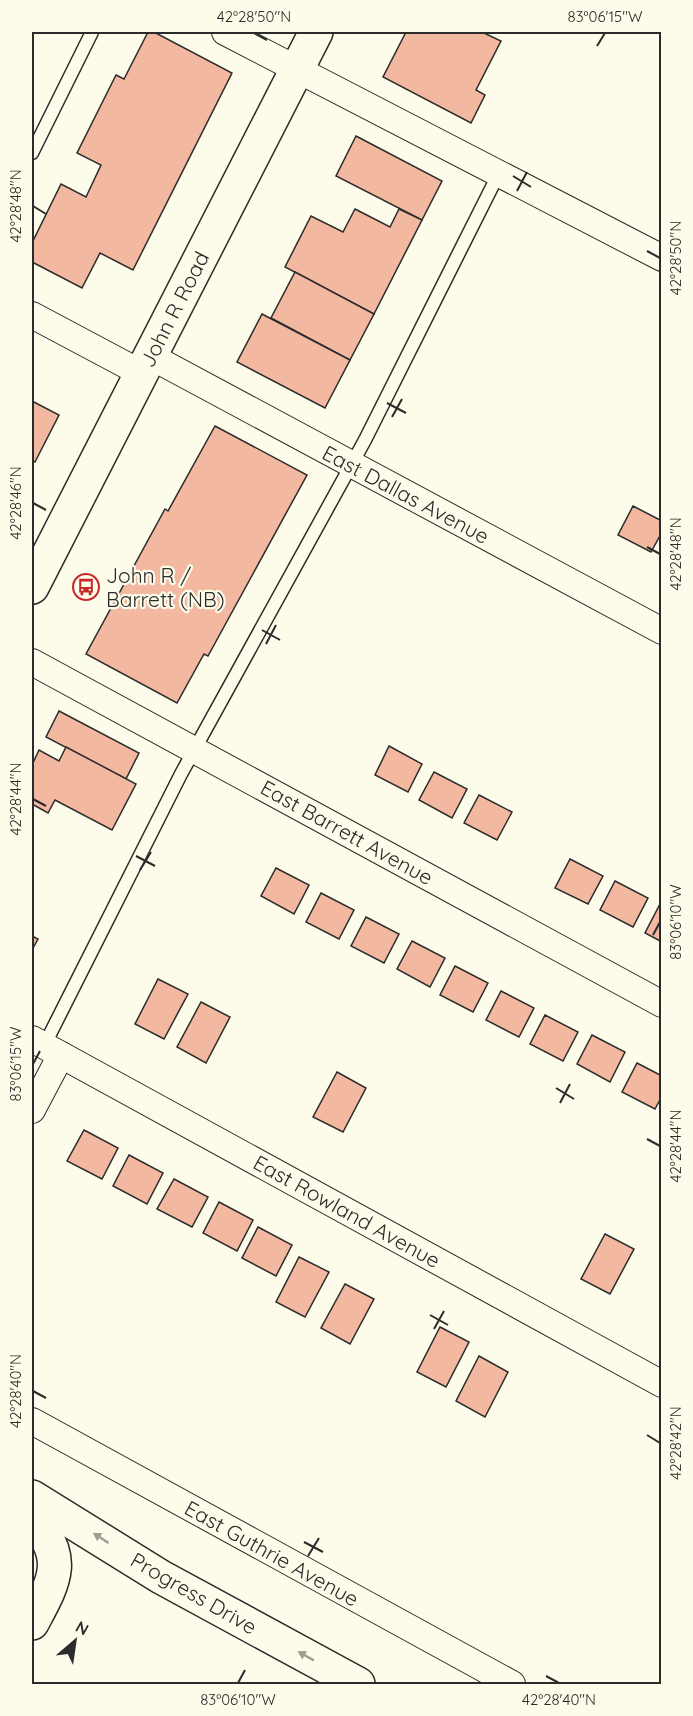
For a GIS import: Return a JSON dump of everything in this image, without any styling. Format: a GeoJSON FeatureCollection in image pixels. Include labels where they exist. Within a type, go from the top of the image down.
{"type":"FeatureCollection","features":[{"type":"Feature","properties":{"kind":"main road","name":"John R Road"},"geometry":{"type":"LineString","coordinates":[[32,588],[316,32]]}},
{"type":"Feature","properties":{"kind":"main road","name":"Progress Drive"},"geometry":{"type":"LineString","coordinates":[[32,1497],[161,1577],[358,1684]]}},
{"type":"Feature","properties":{"kind":"main road"},"geometry":{"type":"LineString","coordinates":[[32,1518],[46,1537],[52,1551],[55,1576],[32,1623]]}},
{"type":"Feature","properties":{"kind":"street"},"geometry":{"type":"LineString","coordinates":[[225,32],[662,258]]}},
{"type":"Feature","properties":{"kind":"street","name":"East Dallas Avenue"},"geometry":{"type":"LineString","coordinates":[[32,315],[146,365],[352,465],[662,631]]}},
{"type":"Feature","properties":{"kind":"street","name":"East Barrett Avenue"},"geometry":{"type":"LineString","coordinates":[[32,662],[662,1004]]}},
{"type":"Feature","properties":{"kind":"street"},"geometry":{"type":"LineString","coordinates":[[32,1110],[46,1046]]}},
{"type":"Feature","properties":{"kind":"street","name":"East Rowland Avenue"},"geometry":{"type":"LineString","coordinates":[[46,1046],[662,1384]]}},
{"type":"Feature","properties":{"kind":"street","name":"East Guthrie Avenue"},"geometry":{"type":"LineString","coordinates":[[32,1421],[512,1684]]}},
{"type":"Feature","properties":{"kind":"lane"},"geometry":{"type":"LineString","coordinates":[[32,153],[92,32]]}},
{"type":"Feature","properties":{"kind":"lane"},"geometry":{"type":"LineString","coordinates":[[46,1046],[195,749],[352,465],[499,173]]}},
{"type":"Feature","properties":{"kind":"building"},"geometry":{"type":"Polygon","coordinates":[[[148,32],[154,32],[232,73],[133,270],[100,253],[82,288],[32,262],[32,243],[61,184],[86,197],[101,165],[77,153],[116,75],[124,79],[148,32]]]}},
{"type":"Feature","properties":{"kind":"building"},"geometry":{"type":"Polygon","coordinates":[[[406,32],[482,32],[501,41],[476,90],[485,95],[471,123],[383,77],[406,32]]]}},
{"type":"Feature","properties":{"kind":"building"},"geometry":{"type":"Polygon","coordinates":[[[356,136],[442,181],[422,220],[336,176],[356,136]]]}},
{"type":"Feature","properties":{"kind":"building"},"geometry":{"type":"Polygon","coordinates":[[[355,209],[390,227],[399,209],[422,220],[374,314],[285,267],[311,216],[343,232],[355,209]]]}},
{"type":"Feature","properties":{"kind":"building"},"geometry":{"type":"Polygon","coordinates":[[[295,272],[374,314],[350,360],[271,318],[295,272]]]}},
{"type":"Feature","properties":{"kind":"building"},"geometry":{"type":"Polygon","coordinates":[[[262,314],[350,360],[325,408],[237,362],[262,314]]]}},
{"type":"Feature","properties":{"kind":"building"},"geometry":{"type":"Polygon","coordinates":[[[32,401],[59,415],[35,462],[32,460],[32,401]]]}},
{"type":"Feature","properties":{"kind":"building"},"geometry":{"type":"Polygon","coordinates":[[[215,426],[307,475],[208,656],[204,654],[177,703],[86,654],[165,509],[168,511],[215,426]]]}},
{"type":"Feature","properties":{"kind":"building"},"geometry":{"type":"Polygon","coordinates":[[[633,506],[662,521],[662,532],[651,552],[618,535],[633,506]]]}},
{"type":"Feature","properties":{"kind":"building"},"geometry":{"type":"Polygon","coordinates":[[[59,711],[139,753],[126,779],[46,737],[59,711]]]}},
{"type":"Feature","properties":{"kind":"building"},"geometry":{"type":"Polygon","coordinates":[[[389,746],[422,764],[408,792],[375,775],[389,746]]]}},
{"type":"Feature","properties":{"kind":"building"},"geometry":{"type":"Polygon","coordinates":[[[66,747],[136,784],[112,830],[55,800],[48,813],[32,804],[32,765],[39,750],[59,761],[66,747]]]}},
{"type":"Feature","properties":{"kind":"building"},"geometry":{"type":"Polygon","coordinates":[[[434,772],[467,789],[452,818],[419,800],[434,772]]]}},
{"type":"Feature","properties":{"kind":"building"},"geometry":{"type":"Polygon","coordinates":[[[479,795],[512,812],[497,840],[464,823],[479,795]]]}},
{"type":"Feature","properties":{"kind":"building"},"geometry":{"type":"Polygon","coordinates":[[[570,859],[603,876],[588,904],[555,888],[570,859]]]}},
{"type":"Feature","properties":{"kind":"building"},"geometry":{"type":"Polygon","coordinates":[[[276,868],[309,885],[294,914],[261,896],[276,868]]]}},
{"type":"Feature","properties":{"kind":"building"},"geometry":{"type":"Polygon","coordinates":[[[615,881],[648,898],[633,927],[600,910],[615,881]]]}},
{"type":"Feature","properties":{"kind":"building"},"geometry":{"type":"Polygon","coordinates":[[[321,893],[354,910],[339,939],[306,922],[321,893]]]}},
{"type":"Feature","properties":{"kind":"building"},"geometry":{"type":"Polygon","coordinates":[[[660,904],[662,905],[662,942],[645,933],[660,904]]]}},
{"type":"Feature","properties":{"kind":"building"},"geometry":{"type":"Polygon","coordinates":[[[366,917],[399,934],[384,963],[351,946],[366,917]]]}},
{"type":"Feature","properties":{"kind":"building"},"geometry":{"type":"Polygon","coordinates":[[[32,936],[38,939],[32,950],[32,936]]]}},
{"type":"Feature","properties":{"kind":"building"},"geometry":{"type":"Polygon","coordinates":[[[412,941],[445,958],[430,987],[397,969],[412,941]]]}},
{"type":"Feature","properties":{"kind":"building"},"geometry":{"type":"Polygon","coordinates":[[[455,966],[488,983],[473,1012],[440,995],[455,966]]]}},
{"type":"Feature","properties":{"kind":"building"},"geometry":{"type":"Polygon","coordinates":[[[158,979],[188,994],[164,1039],[135,1024],[158,979]]]}},
{"type":"Feature","properties":{"kind":"building"},"geometry":{"type":"Polygon","coordinates":[[[501,991],[534,1008],[519,1037],[486,1020],[501,991]]]}},
{"type":"Feature","properties":{"kind":"building"},"geometry":{"type":"Polygon","coordinates":[[[201,1002],[230,1017],[206,1063],[177,1047],[201,1002]]]}},
{"type":"Feature","properties":{"kind":"building"},"geometry":{"type":"Polygon","coordinates":[[[545,1015],[578,1032],[563,1061],[530,1044],[545,1015]]]}},
{"type":"Feature","properties":{"kind":"building"},"geometry":{"type":"Polygon","coordinates":[[[592,1035],[625,1052],[610,1082],[577,1064],[592,1035]]]}},
{"type":"Feature","properties":{"kind":"building"},"geometry":{"type":"Polygon","coordinates":[[[637,1063],[662,1076],[662,1096],[655,1109],[622,1092],[637,1063]]]}},
{"type":"Feature","properties":{"kind":"building"},"geometry":{"type":"Polygon","coordinates":[[[337,1072],[366,1088],[343,1132],[313,1117],[337,1072]]]}},
{"type":"Feature","properties":{"kind":"building"},"geometry":{"type":"Polygon","coordinates":[[[84,1130],[118,1148],[102,1179],[67,1161],[84,1130]]]}},
{"type":"Feature","properties":{"kind":"building"},"geometry":{"type":"Polygon","coordinates":[[[129,1155],[163,1173],[147,1204],[113,1186],[129,1155]]]}},
{"type":"Feature","properties":{"kind":"building"},"geometry":{"type":"Polygon","coordinates":[[[174,1179],[208,1197],[192,1227],[157,1209],[174,1179]]]}},
{"type":"Feature","properties":{"kind":"building"},"geometry":{"type":"Polygon","coordinates":[[[219,1202],[253,1220],[237,1251],[203,1233],[219,1202]]]}},
{"type":"Feature","properties":{"kind":"building"},"geometry":{"type":"Polygon","coordinates":[[[258,1227],[292,1245],[276,1276],[242,1258],[258,1227]]]}},
{"type":"Feature","properties":{"kind":"building"},"geometry":{"type":"Polygon","coordinates":[[[605,1234],[634,1249],[610,1294],[581,1279],[605,1234]]]}},
{"type":"Feature","properties":{"kind":"building"},"geometry":{"type":"Polygon","coordinates":[[[299,1257],[329,1272],[305,1317],[276,1302],[299,1257]]]}},
{"type":"Feature","properties":{"kind":"building"},"geometry":{"type":"Polygon","coordinates":[[[345,1284],[374,1299],[350,1344],[321,1328],[345,1284]]]}},
{"type":"Feature","properties":{"kind":"building"},"geometry":{"type":"Polygon","coordinates":[[[440,1327],[469,1342],[446,1387],[417,1372],[440,1327]]]}},
{"type":"Feature","properties":{"kind":"building"},"geometry":{"type":"Polygon","coordinates":[[[479,1356],[508,1372],[485,1417],[456,1401],[479,1356]]]}},
{"type":"Feature","properties":{"kind":"place","name":"John R / Barrett (NB)"},"geometry":{"type":"Point","coordinates":[86,587]}}]}
